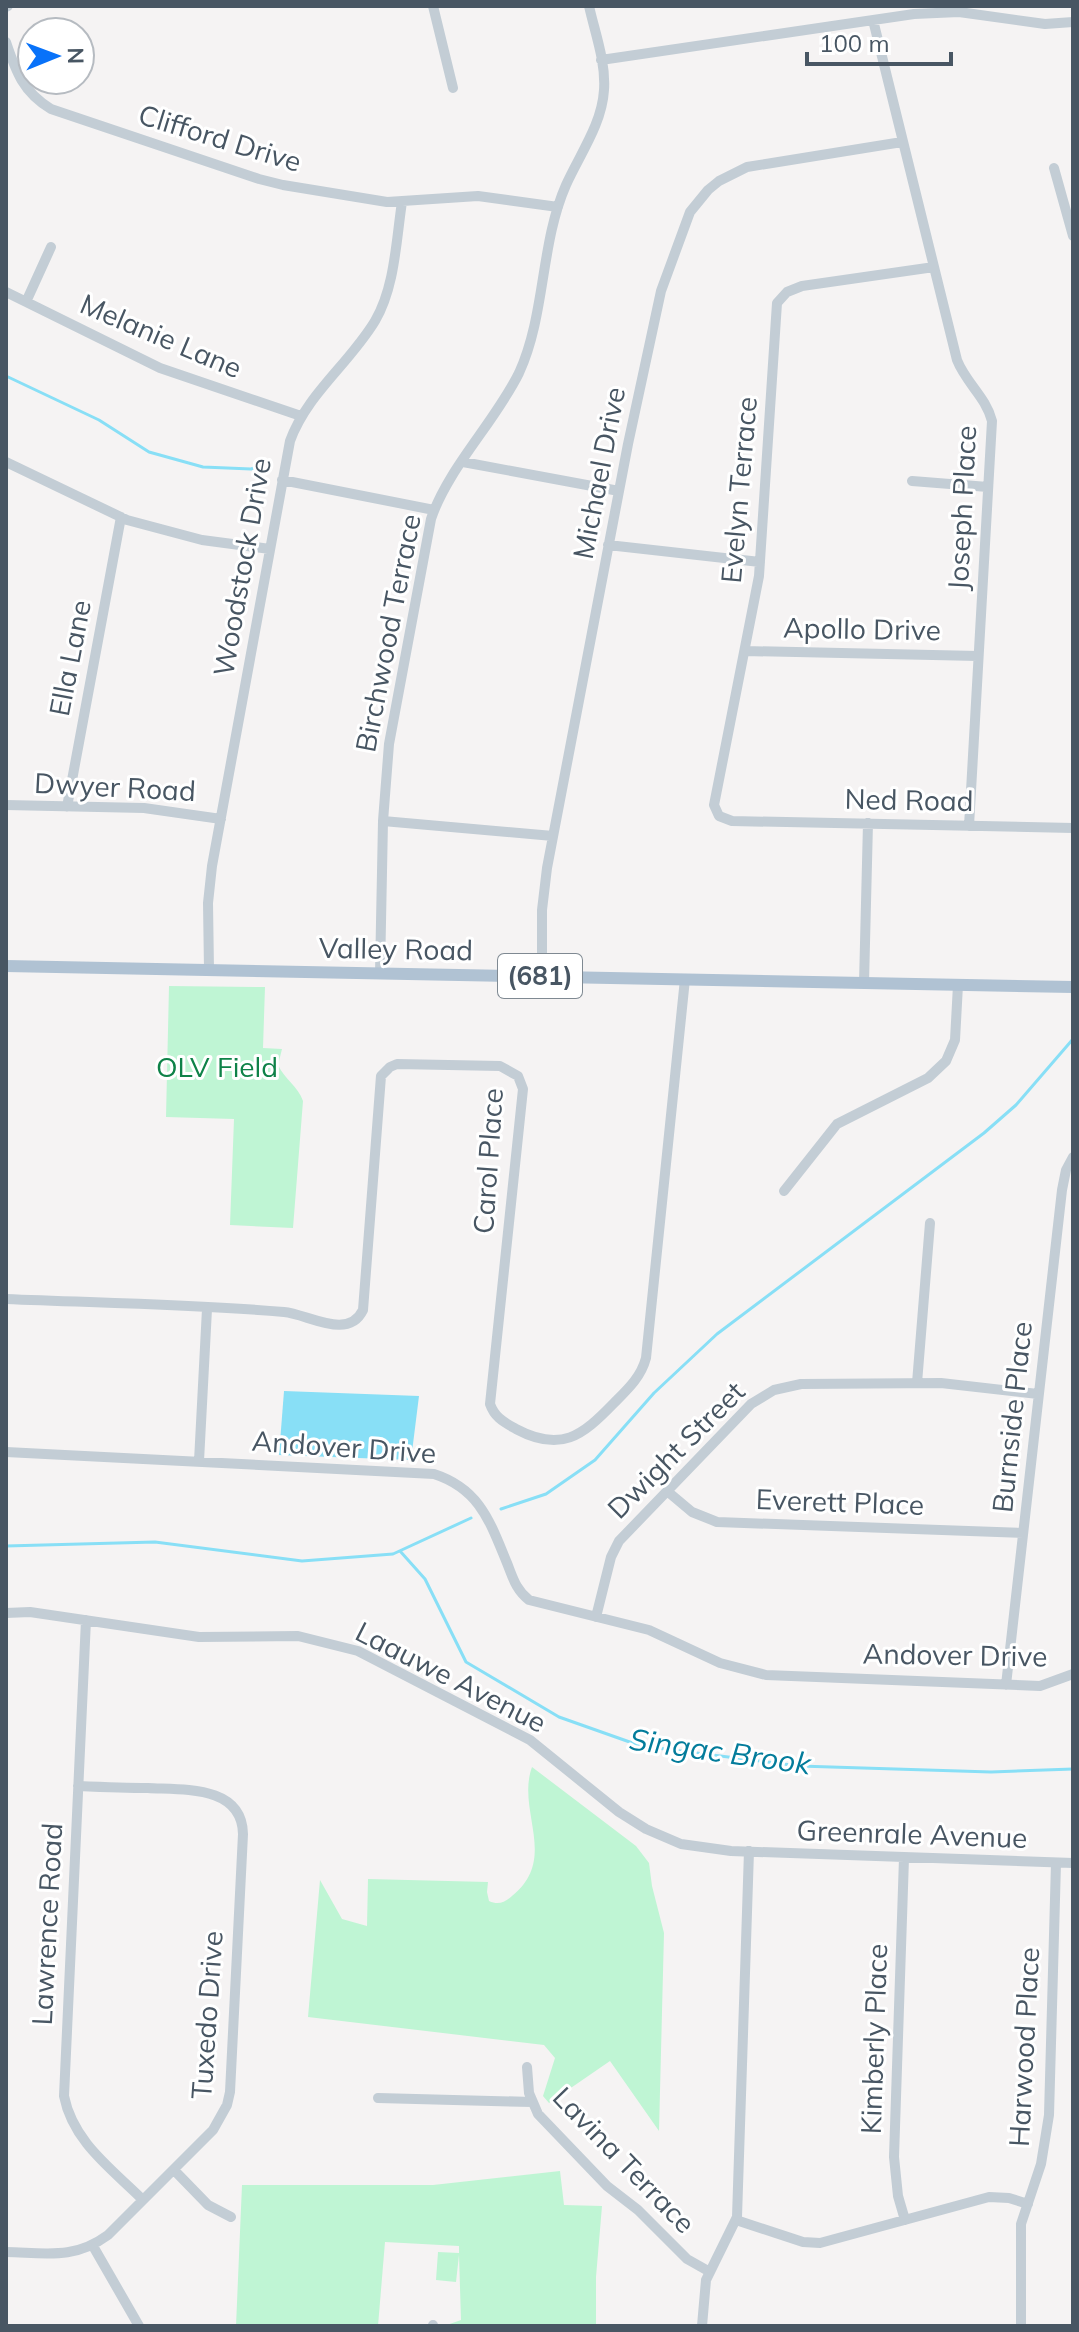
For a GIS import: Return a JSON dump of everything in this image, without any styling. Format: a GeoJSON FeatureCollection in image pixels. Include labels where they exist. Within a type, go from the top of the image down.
{"type":"FeatureCollection","features":[{"type":"Feature","properties":{"kind":"main road","name":"Valley Road"},"geometry":{"type":"LineString","coordinates":[[6,966],[1073,987]]}},
{"type":"Feature","properties":{"kind":"street"},"geometry":{"type":"LineString","coordinates":[[433,6],[453,88]]}},
{"type":"Feature","properties":{"kind":"street","name":"Birchwood Terrace"},"geometry":{"type":"LineString","coordinates":[[380,973],[383,821],[389,744],[434,510],[509,392],[525,358],[558,207],[598,119],[604,87],[589,6]]}},
{"type":"Feature","properties":{"kind":"street"},"geometry":{"type":"LineString","coordinates":[[601,60],[936,12],[997,11],[1045,24],[1073,22]]}},
{"type":"Feature","properties":{"kind":"street","name":"Joseph Place"},"geometry":{"type":"LineString","coordinates":[[873,20],[957,360],[984,401],[992,421],[969,826]]}},
{"type":"Feature","properties":{"kind":"street","name":"Clifford Drive"},"geometry":{"type":"LineString","coordinates":[[6,42],[21,84],[29,94],[51,109],[259,179],[387,202],[478,196],[558,207]]}},
{"type":"Feature","properties":{"kind":"street","name":"Michael Drive"},"geometry":{"type":"LineString","coordinates":[[542,976],[543,893],[553,836],[608,545],[661,291],[683,229],[698,200],[719,181],[747,167],[902,142]]}},
{"type":"Feature","properties":{"kind":"street"},"geometry":{"type":"LineString","coordinates":[[1054,168],[1073,236]]}},
{"type":"Feature","properties":{"kind":"street","name":"Woodstock Drive"},"geometry":{"type":"LineString","coordinates":[[209,970],[208,894],[290,441],[301,416],[377,318],[388,291],[402,202]]}},
{"type":"Feature","properties":{"kind":"street"},"geometry":{"type":"LineString","coordinates":[[26,302],[51,247]]}},
{"type":"Feature","properties":{"kind":"street","name":"Evelyn Terrace"},"geometry":{"type":"LineString","coordinates":[[743,821],[719,816],[714,805],[760,562],[777,303],[787,292],[802,286],[934,267]]}},
{"type":"Feature","properties":{"kind":"street","name":"Melanie Lane"},"geometry":{"type":"LineString","coordinates":[[6,292],[160,368],[301,416]]}},
{"type":"Feature","properties":{"kind":"street"},"geometry":{"type":"LineString","coordinates":[[6,462],[121,517],[202,540],[270,549]]}},
{"type":"Feature","properties":{"kind":"street"},"geometry":{"type":"LineString","coordinates":[[463,462],[619,491]]}},
{"type":"Feature","properties":{"kind":"street"},"geometry":{"type":"LineString","coordinates":[[282,480],[434,510]]}},
{"type":"Feature","properties":{"kind":"street"},"geometry":{"type":"LineString","coordinates":[[912,481],[988,487]]}},
{"type":"Feature","properties":{"kind":"street","name":"Ella Lane"},"geometry":{"type":"LineString","coordinates":[[67,807],[121,517]]}},
{"type":"Feature","properties":{"kind":"street"},"geometry":{"type":"LineString","coordinates":[[608,545],[760,562]]}},
{"type":"Feature","properties":{"kind":"street","name":"Apollo Drive"},"geometry":{"type":"LineString","coordinates":[[745,651],[978,656]]}},
{"type":"Feature","properties":{"kind":"street","name":"Dwyer Road"},"geometry":{"type":"LineString","coordinates":[[6,805],[171,810],[221,819]]}},
{"type":"Feature","properties":{"kind":"street"},"geometry":{"type":"LineString","coordinates":[[383,821],[553,836]]}},
{"type":"Feature","properties":{"kind":"street","name":"Ned Road"},"geometry":{"type":"LineString","coordinates":[[743,821],[1073,828]]}},
{"type":"Feature","properties":{"kind":"street"},"geometry":{"type":"LineString","coordinates":[[864,983],[868,823]]}},
{"type":"Feature","properties":{"kind":"street","name":"Carol Place"},"geometry":{"type":"LineString","coordinates":[[6,1299],[297,1313],[332,1325],[355,1321],[363,1310],[381,1076],[397,1064],[505,1068],[518,1076],[523,1089],[490,1404],[501,1421],[530,1436],[562,1440],[583,1433],[633,1384],[646,1358],[685,979]]}},
{"type":"Feature","properties":{"kind":"street"},"geometry":{"type":"LineString","coordinates":[[784,1191],[837,1124],[928,1078],[946,1061],[955,1040],[958,985]]}},
{"type":"Feature","properties":{"kind":"street","name":"Burnside Place"},"geometry":{"type":"LineString","coordinates":[[1006,1685],[1062,1190],[1066,1170],[1073,1157]]}},
{"type":"Feature","properties":{"kind":"street"},"geometry":{"type":"LineString","coordinates":[[917,1383],[930,1223]]}},
{"type":"Feature","properties":{"kind":"street"},"geometry":{"type":"LineString","coordinates":[[199,1461],[207,1309]]}},
{"type":"Feature","properties":{"kind":"street","name":"Dwight Street"},"geometry":{"type":"LineString","coordinates":[[596,1617],[611,1557],[619,1541],[751,1404],[774,1390],[801,1384],[917,1383],[958,1384],[1038,1394]]}},
{"type":"Feature","properties":{"kind":"street","name":"Andover Drive"},"geometry":{"type":"LineString","coordinates":[[6,1452],[421,1472],[447,1478],[468,1491],[481,1507],[522,1594],[538,1604],[649,1630],[720,1663],[753,1673],[1006,1685],[1040,1686],[1073,1674]]}},
{"type":"Feature","properties":{"kind":"street","name":"Everett Place"},"geometry":{"type":"LineString","coordinates":[[667,1491],[692,1512],[717,1522],[1023,1533]]}},
{"type":"Feature","properties":{"kind":"street","name":"Laauwe Avenue"},"geometry":{"type":"LineString","coordinates":[[6,1613],[30,1612],[199,1637],[298,1636],[358,1651],[530,1740],[619,1812],[646,1829],[681,1844],[749,1851]]}},
{"type":"Feature","properties":{"kind":"street","name":"Lawrence Road"},"geometry":{"type":"LineString","coordinates":[[86,1620],[64,2096],[67,2110],[80,2136],[143,2200]]}},
{"type":"Feature","properties":{"kind":"street","name":"Tuxedo Drive"},"geometry":{"type":"LineString","coordinates":[[6,2252],[62,2254],[93,2246],[108,2235],[213,2130],[227,2105],[230,2092],[242,1825],[236,1810],[209,1792],[78,1786]]}},
{"type":"Feature","properties":{"kind":"street"},"geometry":{"type":"LineString","coordinates":[[702,2326],[703,2298],[710,2272],[736,2220],[749,1851]]}},
{"type":"Feature","properties":{"kind":"street","name":"Greenrale Avenue"},"geometry":{"type":"LineString","coordinates":[[749,1851],[1073,1863]]}},
{"type":"Feature","properties":{"kind":"street","name":"Kimberly Place"},"geometry":{"type":"LineString","coordinates":[[904,1858],[894,2157],[898,2196],[905,2220]]}},
{"type":"Feature","properties":{"kind":"street","name":"Harwood Place"},"geometry":{"type":"LineString","coordinates":[[1021,2326],[1020,2237],[1041,2164],[1049,2115],[1056,1863]]}},
{"type":"Feature","properties":{"kind":"street","name":"Lavina Terrace"},"geometry":{"type":"LineString","coordinates":[[527,2067],[532,2102],[538,2114],[607,2186],[638,2210],[687,2259],[710,2272]]}},
{"type":"Feature","properties":{"kind":"street"},"geometry":{"type":"LineString","coordinates":[[378,2098],[532,2102]]}},
{"type":"Feature","properties":{"kind":"street"},"geometry":{"type":"LineString","coordinates":[[174,2170],[208,2205],[231,2217]]}},
{"type":"Feature","properties":{"kind":"street"},"geometry":{"type":"LineString","coordinates":[[736,2220],[811,2244],[989,2197],[1009,2198],[1028,2204]]}},
{"type":"Feature","properties":{"kind":"street"},"geometry":{"type":"LineString","coordinates":[[93,2246],[139,2326]]}},
{"type":"Feature","properties":{"kind":"green space","name":"OLV Field"},"geometry":{"type":"Polygon","coordinates":[[[169,986],[265,987],[263,1048],[282,1049],[278,1065],[303,1101],[293,1228],[230,1225],[234,1119],[166,1117],[169,986]]]}},
{"type":"Feature","properties":{"kind":"green space"},"geometry":{"type":"Polygon","coordinates":[[[532,1767],[636,1846],[649,1863],[664,1933],[659,2131],[610,2061],[549,2103],[543,2096],[555,2058],[544,2045],[308,2017],[320,1880],[342,1919],[367,1926],[368,1879],[488,1882],[489,1901],[498,1903],[506,1900],[526,1881],[533,1866],[535,1850],[528,1784],[532,1767]]]}},
{"type":"Feature","properties":{"kind":"green space"},"geometry":{"type":"Polygon","coordinates":[[[560,2171],[564,2205],[602,2206],[596,2277],[596,2326],[444,2326],[461,2320],[459,2255],[456,2282],[436,2280],[438,2252],[459,2253],[459,2246],[385,2242],[378,2326],[236,2326],[242,2185],[433,2185],[560,2171]]]}},
{"type":"Feature","properties":{"kind":"water"},"geometry":{"type":"Polygon","coordinates":[[[284,1391],[419,1396],[411,1460],[279,1455],[284,1391]]]}},
{"type":"Feature","properties":{"kind":"waterway"},"geometry":{"type":"LineString","coordinates":[[6,376],[99,420],[149,452],[203,467],[251,469],[269,463]]}},
{"type":"Feature","properties":{"kind":"waterway","name":"Singac Brook"},"geometry":{"type":"LineString","coordinates":[[501,1509],[546,1494],[595,1460],[654,1393],[717,1334],[984,1133],[1016,1105],[1073,1039]]}},
{"type":"Feature","properties":{"kind":"waterway","name":"Singac Brook"},"geometry":{"type":"LineString","coordinates":[[6,1546],[155,1542],[302,1561],[393,1554],[471,1518]]}},
{"type":"Feature","properties":{"kind":"waterway","name":"Singac Brook"},"geometry":{"type":"LineString","coordinates":[[400,1551],[425,1579],[466,1662],[559,1717],[641,1746],[799,1766],[991,1772],[1073,1769]]}}]}
